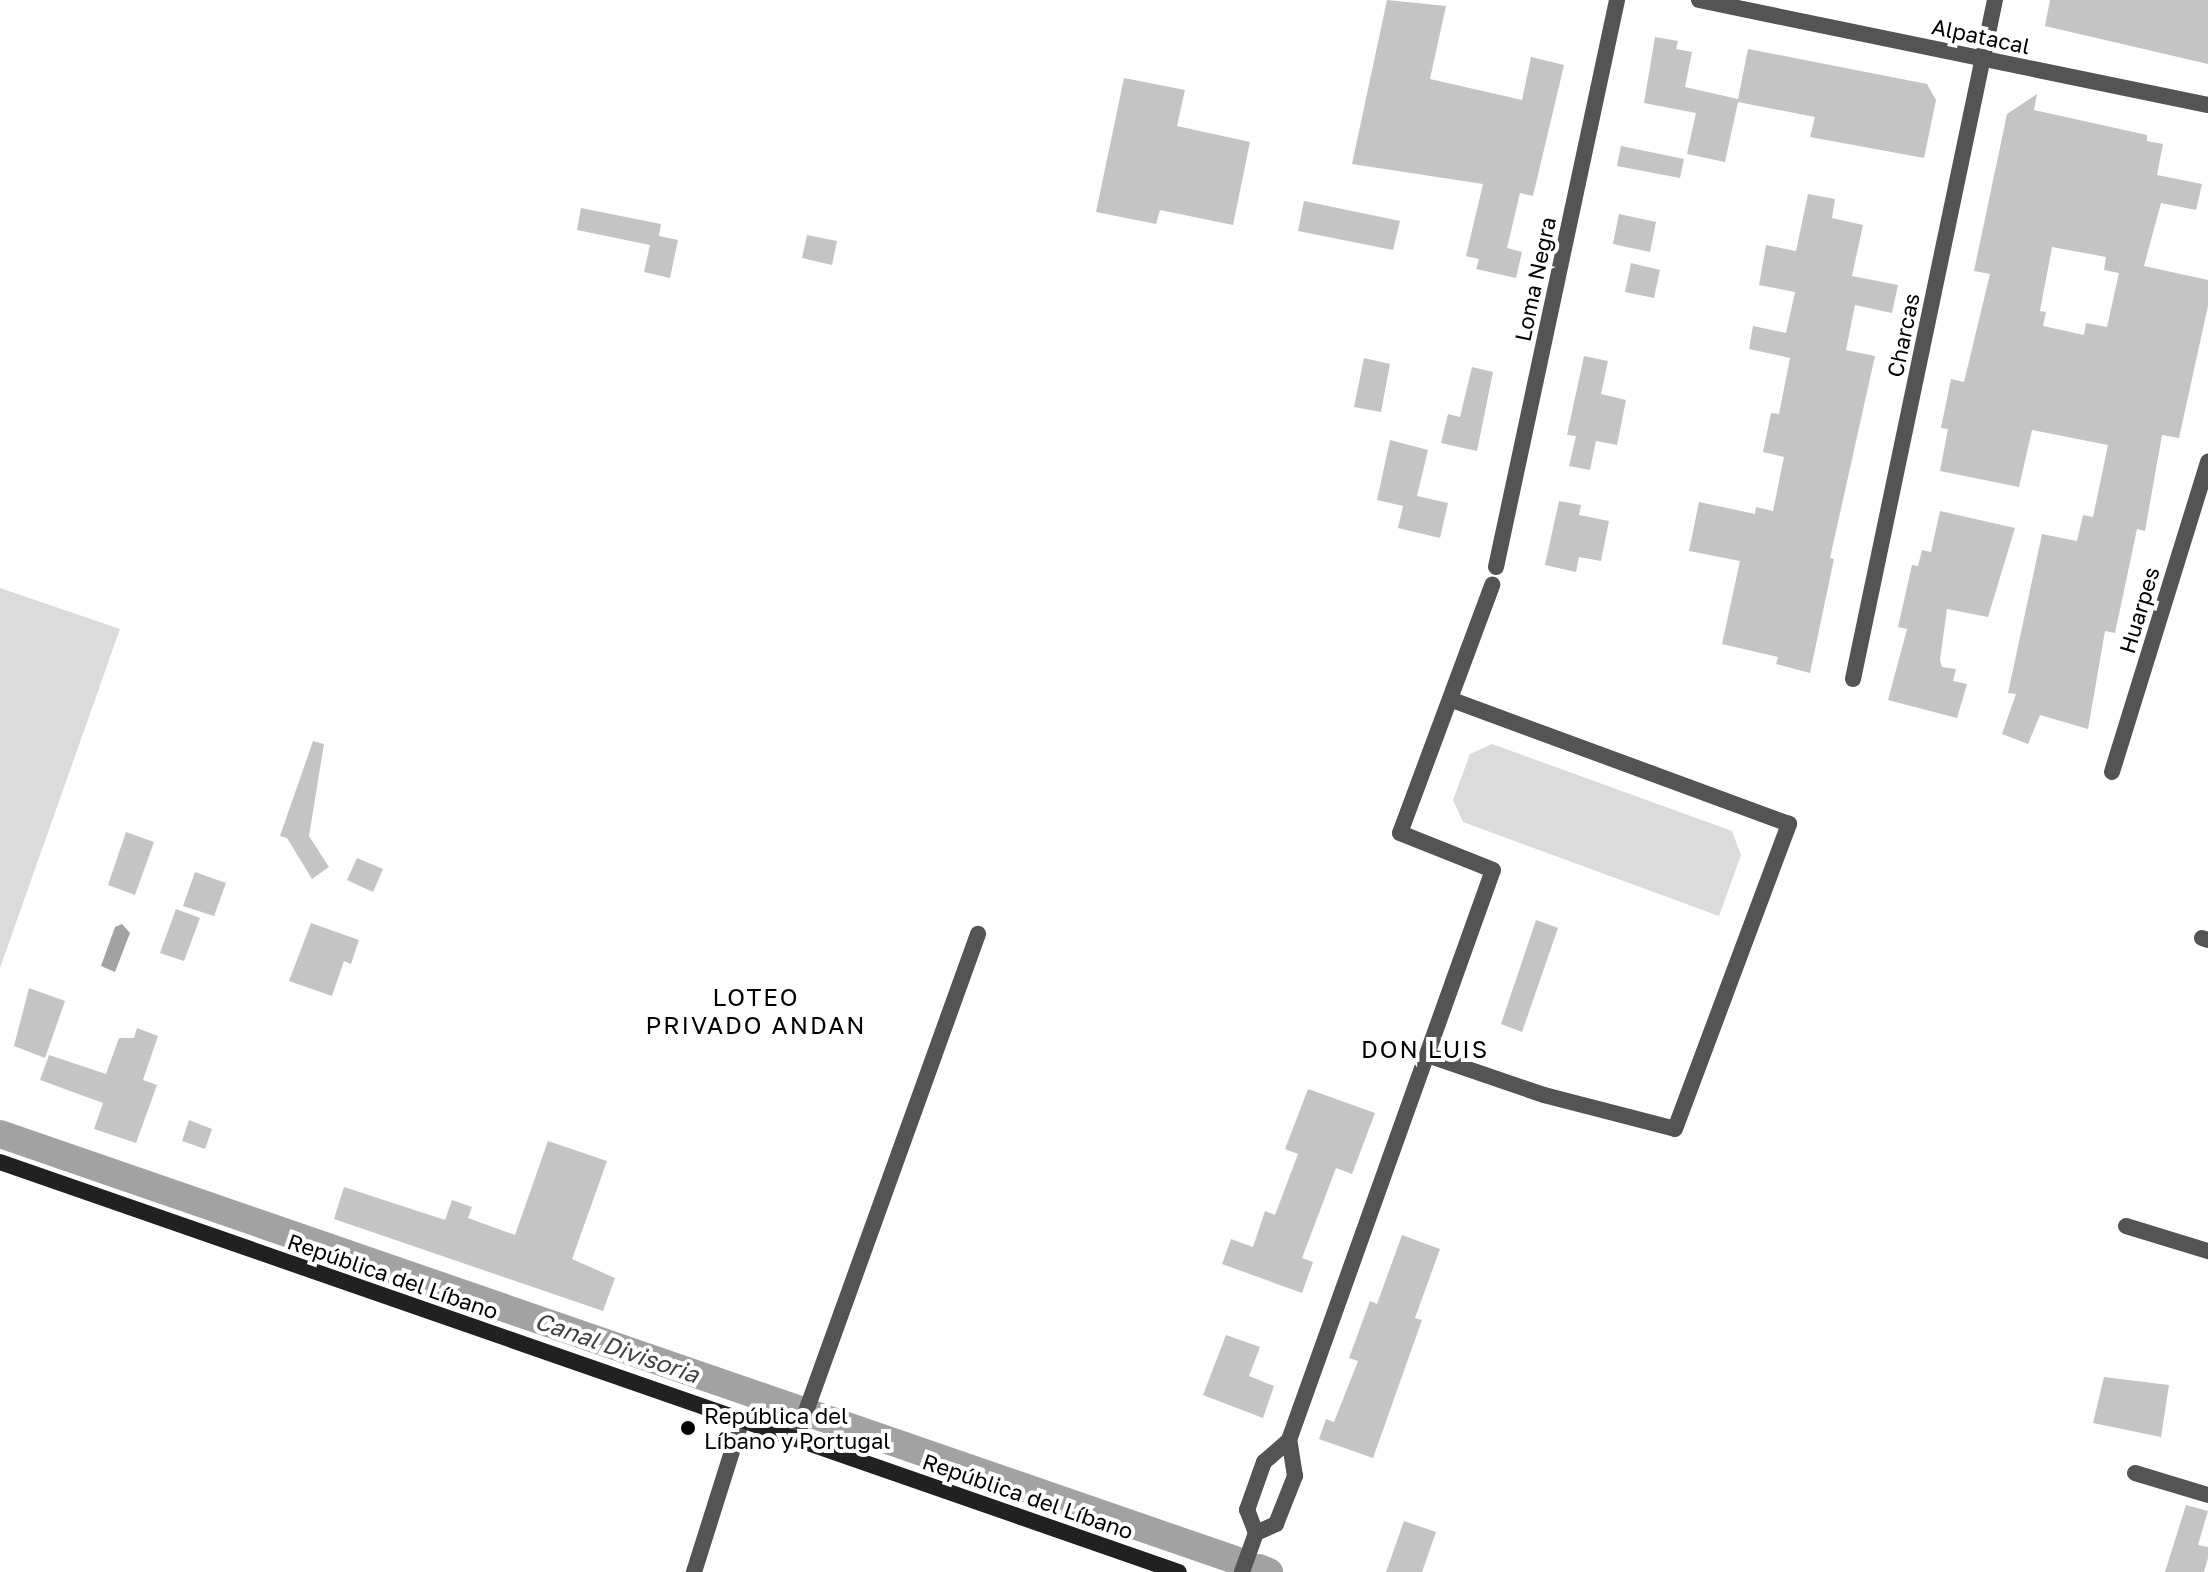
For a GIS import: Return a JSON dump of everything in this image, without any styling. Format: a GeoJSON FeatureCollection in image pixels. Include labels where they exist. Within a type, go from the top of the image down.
{"type":"FeatureCollection","features":[{"type":"Feature","properties":{"kind":"main road","name":"República del Líbano"},"geometry":{"type":"LineString","coordinates":[[0,1162],[1179,1572]]}},
{"type":"Feature","properties":{"kind":"street","name":"Loma Negra"},"geometry":{"type":"LineString","coordinates":[[1496,567],[1617,0]]}},
{"type":"Feature","properties":{"kind":"street","name":"Alpatacal"},"geometry":{"type":"LineString","coordinates":[[1699,0],[2208,105]]}},
{"type":"Feature","properties":{"kind":"street","name":"Charcas"},"geometry":{"type":"LineString","coordinates":[[1853,679],[1995,0]]}},
{"type":"Feature","properties":{"kind":"street","name":"Huarpes"},"geometry":{"type":"LineString","coordinates":[[2112,772],[2208,461]]}},
{"type":"Feature","properties":{"kind":"street"},"geometry":{"type":"LineString","coordinates":[[1242,1572],[1256,1533],[1249,1503],[1264,1462],[1289,1440],[1493,870],[1400,833],[1492,585]]}},
{"type":"Feature","properties":{"kind":"street"},"geometry":{"type":"LineString","coordinates":[[1427,1055],[1544,1095],[1675,1129],[1789,824],[1450,699]]}},
{"type":"Feature","properties":{"kind":"street"},"geometry":{"type":"LineString","coordinates":[[796,1439],[978,934]]}},
{"type":"Feature","properties":{"kind":"street"},"geometry":{"type":"LineString","coordinates":[[2126,1226],[2208,1251]]}},
{"type":"Feature","properties":{"kind":"street"},"geometry":{"type":"LineString","coordinates":[[694,1572],[742,1420]]}},
{"type":"Feature","properties":{"kind":"street"},"geometry":{"type":"LineString","coordinates":[[1256,1533],[1276,1524],[1295,1476],[1289,1440]]}},
{"type":"Feature","properties":{"kind":"street"},"geometry":{"type":"LineString","coordinates":[[2135,1473],[2208,1495]]}},
{"type":"Feature","properties":{"kind":"shaded area"},"geometry":{"type":"Polygon","coordinates":[[[0,588],[120,629],[0,968],[0,588]]]}},
{"type":"Feature","properties":{"kind":"shaded area"},"geometry":{"type":"Polygon","coordinates":[[[1492,744],[1732,831],[1741,855],[1719,916],[1463,822],[1453,800],[1470,754],[1492,744]]]}},
{"type":"Feature","properties":{"kind":"shaded area"},"geometry":{"type":"Polygon","coordinates":[[[122,924],[130,933],[115,972],[101,966],[115,927],[122,924]]]}},
{"type":"Feature","properties":{"kind":"building"},"geometry":{"type":"Polygon","coordinates":[[[1387,0],[1446,6],[1430,79],[1522,100],[1531,57],[1564,65],[1533,196],[1520,193],[1507,248],[1522,252],[1516,278],[1476,269],[1479,259],[1466,256],[1483,184],[1352,164],[1387,0]]]}},
{"type":"Feature","properties":{"kind":"building"},"geometry":{"type":"Polygon","coordinates":[[[2050,0],[2208,0],[2208,64],[2045,26],[2050,0]]]}},
{"type":"Feature","properties":{"kind":"building"},"geometry":{"type":"Polygon","coordinates":[[[1655,37],[1678,41],[1676,49],[1692,52],[1685,87],[1738,99],[1748,49],[1927,84],[1936,100],[1924,158],[1810,137],[1815,117],[1738,102],[1725,162],[1687,154],[1696,113],[1644,103],[1655,37]]]}},
{"type":"Feature","properties":{"kind":"building"},"geometry":{"type":"Polygon","coordinates":[[[1124,78],[1185,90],[1177,126],[1250,142],[1233,225],[1160,210],[1156,224],[1096,212],[1124,78]]]}},
{"type":"Feature","properties":{"kind":"building"},"geometry":{"type":"Polygon","coordinates":[[[2037,94],[2034,110],[2147,135],[2147,141],[2163,144],[2157,175],[2202,184],[2196,210],[2161,203],[2144,266],[2208,280],[2208,306],[2179,438],[2162,435],[2145,531],[2137,529],[2115,633],[2105,631],[2088,729],[2040,715],[2028,744],[2002,734],[2016,694],[2008,693],[2042,534],[2077,541],[2083,515],[2093,517],[2108,445],[2032,430],[2019,487],[1940,471],[1948,429],[1941,428],[1951,379],[1964,382],[1990,274],[1974,271],[2007,114],[2037,94]],[[2052,247],[2040,311],[2046,312],[2043,326],[2084,335],[2086,323],[2107,327],[2119,273],[2104,270],[2106,257],[2052,247]]]}},
{"type":"Feature","properties":{"kind":"building"},"geometry":{"type":"Polygon","coordinates":[[[1621,146],[1684,159],[1680,178],[1617,166],[1621,146]]]}},
{"type":"Feature","properties":{"kind":"building"},"geometry":{"type":"Polygon","coordinates":[[[1808,194],[1835,199],[1832,218],[1863,225],[1852,276],[1898,285],[1892,313],[1855,305],[1846,350],[1875,356],[1830,558],[1834,559],[1810,673],[1776,664],[1778,657],[1722,644],[1740,561],[1689,551],[1699,502],[1755,514],[1756,507],[1773,511],[1784,457],[1763,452],[1771,413],[1779,414],[1790,358],[1749,349],[1753,326],[1786,333],[1795,292],[1759,285],[1766,245],[1796,251],[1808,194]]]}},
{"type":"Feature","properties":{"kind":"building"},"geometry":{"type":"Polygon","coordinates":[[[1304,201],[1400,221],[1393,250],[1298,231],[1304,201]]]}},
{"type":"Feature","properties":{"kind":"building"},"geometry":{"type":"Polygon","coordinates":[[[581,208],[661,224],[659,236],[678,240],[670,278],[644,272],[650,245],[577,230],[581,208]]]}},
{"type":"Feature","properties":{"kind":"building"},"geometry":{"type":"Polygon","coordinates":[[[1619,214],[1656,222],[1650,252],[1613,244],[1619,214]]]}},
{"type":"Feature","properties":{"kind":"building"},"geometry":{"type":"Polygon","coordinates":[[[807,235],[837,241],[832,265],[802,258],[807,235]]]}},
{"type":"Feature","properties":{"kind":"building"},"geometry":{"type":"Polygon","coordinates":[[[1631,263],[1660,270],[1654,298],[1625,292],[1631,263]]]}},
{"type":"Feature","properties":{"kind":"building"},"geometry":{"type":"Polygon","coordinates":[[[1584,356],[1608,361],[1601,394],[1626,400],[1617,445],[1596,441],[1590,470],[1569,466],[1576,436],[1567,435],[1584,356]]]}},
{"type":"Feature","properties":{"kind":"building"},"geometry":{"type":"Polygon","coordinates":[[[1364,358],[1390,364],[1381,412],[1354,407],[1364,358]]]}},
{"type":"Feature","properties":{"kind":"building"},"geometry":{"type":"Polygon","coordinates":[[[1472,367],[1493,372],[1477,451],[1441,443],[1448,414],[1460,417],[1472,367]]]}},
{"type":"Feature","properties":{"kind":"building"},"geometry":{"type":"Polygon","coordinates":[[[1390,440],[1428,450],[1417,496],[1448,503],[1440,538],[1398,528],[1403,506],[1377,500],[1390,440]]]}},
{"type":"Feature","properties":{"kind":"building"},"geometry":{"type":"Polygon","coordinates":[[[1559,501],[1581,505],[1579,515],[1609,521],[1601,561],[1579,557],[1576,572],[1545,565],[1559,501]]]}},
{"type":"Feature","properties":{"kind":"building"},"geometry":{"type":"Polygon","coordinates":[[[1940,511],[2015,528],[1988,617],[1947,609],[1940,660],[1942,667],[1956,669],[1953,681],[1967,684],[1957,718],[1888,700],[1907,629],[1898,627],[1912,565],[1918,566],[1922,550],[1931,552],[1940,511]]]}},
{"type":"Feature","properties":{"kind":"building"},"geometry":{"type":"Polygon","coordinates":[[[313,741],[324,744],[309,836],[329,867],[312,879],[287,838],[280,836],[313,741]]]}},
{"type":"Feature","properties":{"kind":"building"},"geometry":{"type":"Polygon","coordinates":[[[126,832],[154,842],[135,895],[108,885],[126,832]]]}},
{"type":"Feature","properties":{"kind":"building"},"geometry":{"type":"Polygon","coordinates":[[[357,858],[383,869],[373,892],[347,880],[357,858]]]}},
{"type":"Feature","properties":{"kind":"building"},"geometry":{"type":"Polygon","coordinates":[[[195,872],[226,883],[214,916],[183,906],[195,872]]]}},
{"type":"Feature","properties":{"kind":"building"},"geometry":{"type":"Polygon","coordinates":[[[176,909],[200,918],[184,961],[160,953],[176,909]]]}},
{"type":"Feature","properties":{"kind":"building"},"geometry":{"type":"Polygon","coordinates":[[[1536,920],[1558,928],[1522,1032],[1501,1024],[1536,920]]]}},
{"type":"Feature","properties":{"kind":"building"},"geometry":{"type":"Polygon","coordinates":[[[311,923],[359,940],[351,964],[344,961],[332,996],[289,981],[311,923]]]}},
{"type":"Feature","properties":{"kind":"building"},"geometry":{"type":"Polygon","coordinates":[[[29,988],[65,1001],[45,1058],[14,1046],[29,988]]]}},
{"type":"Feature","properties":{"kind":"building"},"geometry":{"type":"Polygon","coordinates":[[[137,1028],[158,1036],[143,1080],[157,1085],[136,1143],[94,1129],[103,1103],[40,1080],[49,1055],[106,1074],[119,1038],[134,1038],[137,1028]]]}},
{"type":"Feature","properties":{"kind":"building"},"geometry":{"type":"Polygon","coordinates":[[[1308,1089],[1375,1113],[1352,1174],[1336,1168],[1302,1258],[1313,1262],[1302,1293],[1222,1264],[1231,1239],[1253,1247],[1265,1211],[1275,1215],[1298,1154],[1285,1149],[1308,1089]]]}},
{"type":"Feature","properties":{"kind":"building"},"geometry":{"type":"Polygon","coordinates":[[[189,1120],[212,1129],[205,1149],[182,1141],[189,1120]]]}},
{"type":"Feature","properties":{"kind":"building"},"geometry":{"type":"Polygon","coordinates":[[[548,1141],[607,1161],[572,1259],[615,1278],[603,1311],[334,1219],[344,1187],[445,1220],[452,1200],[472,1207],[468,1218],[515,1235],[548,1141]]]}},
{"type":"Feature","properties":{"kind":"building"},"geometry":{"type":"Polygon","coordinates":[[[1402,1235],[1440,1249],[1415,1318],[1422,1320],[1373,1458],[1319,1439],[1326,1419],[1334,1422],[1358,1361],[1349,1358],[1370,1301],[1377,1304],[1402,1235]]]}},
{"type":"Feature","properties":{"kind":"building"},"geometry":{"type":"Polygon","coordinates":[[[1226,1335],[1260,1347],[1249,1376],[1274,1386],[1263,1418],[1203,1395],[1226,1335]]]}},
{"type":"Feature","properties":{"kind":"building"},"geometry":{"type":"Polygon","coordinates":[[[2104,1377],[2169,1385],[2161,1437],[2093,1423],[2104,1377]]]}},
{"type":"Feature","properties":{"kind":"building"},"geometry":{"type":"Polygon","coordinates":[[[2186,1505],[2208,1511],[2198,1545],[2208,1547],[2204,1572],[2165,1572],[2186,1505]]]}},
{"type":"Feature","properties":{"kind":"building"},"geometry":{"type":"Polygon","coordinates":[[[1404,1521],[1436,1532],[1422,1572],[1386,1572],[1404,1521]]]}},
{"type":"Feature","properties":{"kind":"waterway","name":"Canal Divisoria"},"geometry":{"type":"LineString","coordinates":[[0,1134],[1235,1560]]}},
{"type":"Feature","properties":{"kind":"waterway","name":"Canal Divisoria"},"geometry":{"type":"LineString","coordinates":[[1259,1568],[1269,1572]]}},
{"type":"Feature","properties":{"kind":"place","name":"República del Líbano y Portugal"},"geometry":{"type":"Point","coordinates":[688,1428]}},
{"type":"Feature","properties":{"kind":"district","name":"LOTEO PRIVADO ANDAN"},"geometry":{"type":"Point","coordinates":[756,1011]}},
{"type":"Feature","properties":{"kind":"district","name":"DON LUIS"},"geometry":{"type":"Point","coordinates":[1425,1049]}}]}
